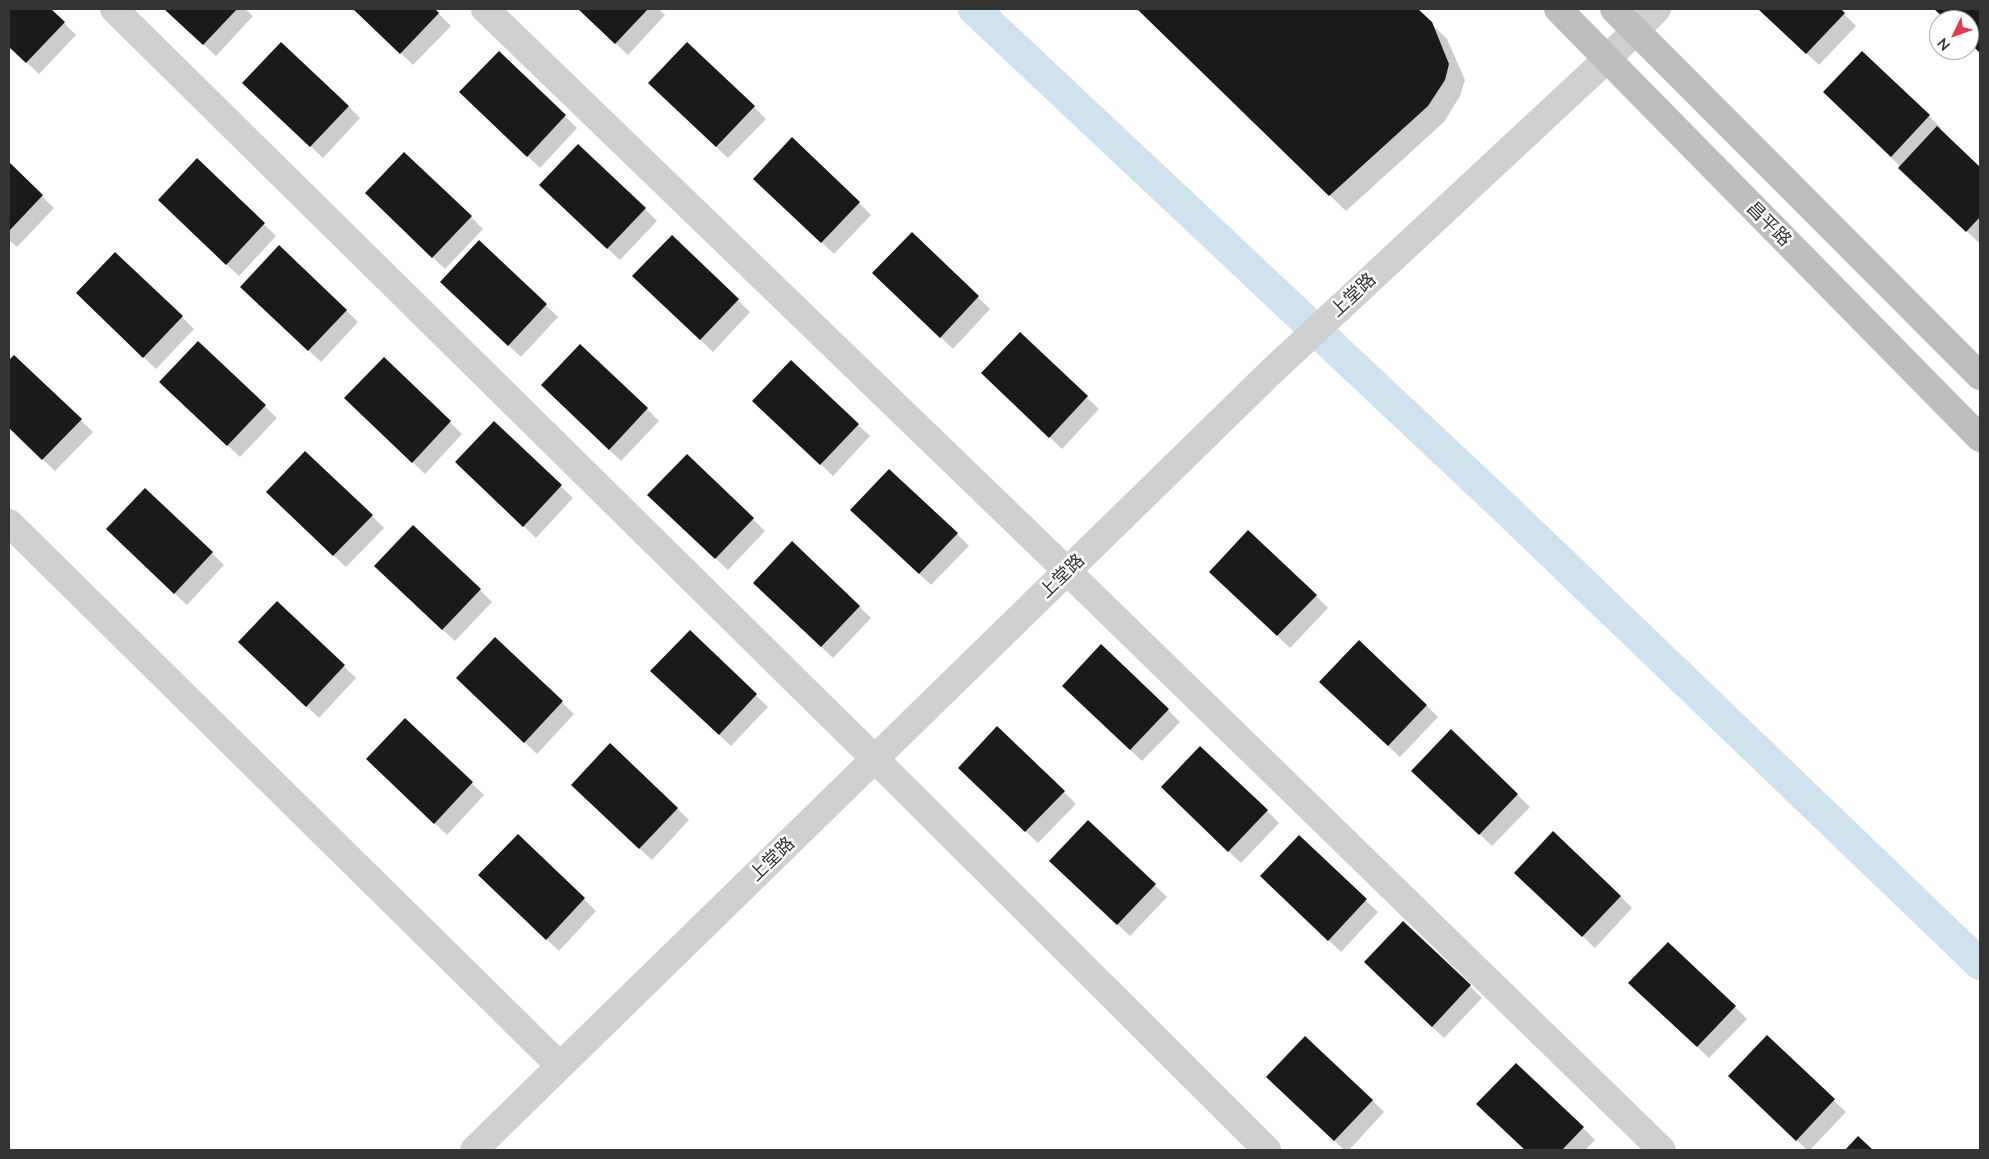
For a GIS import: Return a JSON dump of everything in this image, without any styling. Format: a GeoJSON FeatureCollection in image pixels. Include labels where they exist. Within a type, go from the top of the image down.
{"type":"FeatureCollection","features":[{"type":"Feature","properties":{"kind":"main road","name":"昌平路"},"geometry":{"type":"LineString","coordinates":[[1558,9],[1980,438]]}},
{"type":"Feature","properties":{"kind":"main road"},"geometry":{"type":"LineString","coordinates":[[1614,9],[1980,376]]}},
{"type":"Feature","properties":{"kind":"street"},"geometry":{"type":"LineString","coordinates":[[114,9],[875,759],[1268,1150]]}},
{"type":"Feature","properties":{"kind":"street"},"geometry":{"type":"LineString","coordinates":[[485,9],[1067,571],[1662,1150]]}},
{"type":"Feature","properties":{"kind":"street","name":"上堂路"},"geometry":{"type":"LineString","coordinates":[[474,1150],[1272,371],[1607,59],[1657,9]]}},
{"type":"Feature","properties":{"kind":"street"},"geometry":{"type":"LineString","coordinates":[[9,523],[560,1066]]}},
{"type":"Feature","properties":{"kind":"building"},"geometry":{"type":"Polygon","coordinates":[[[9,9],[51,9],[65,22],[26,63],[9,47],[9,9]]]}},
{"type":"Feature","properties":{"kind":"building"},"geometry":{"type":"Polygon","coordinates":[[[164,9],[237,9],[203,45],[164,9]]]}},
{"type":"Feature","properties":{"kind":"building"},"geometry":{"type":"Polygon","coordinates":[[[353,9],[435,9],[439,13],[400,54],[353,9]]]}},
{"type":"Feature","properties":{"kind":"building"},"geometry":{"type":"Polygon","coordinates":[[[578,9],[648,9],[615,44],[578,9]]]}},
{"type":"Feature","properties":{"kind":"building"},"geometry":{"type":"Polygon","coordinates":[[[1137,9],[1418,9],[1432,22],[1449,64],[1445,80],[1428,106],[1329,196],[1137,9]]]}},
{"type":"Feature","properties":{"kind":"building"},"geometry":{"type":"Polygon","coordinates":[[[1758,9],[1841,9],[1845,13],[1806,54],[1758,9]]]}},
{"type":"Feature","properties":{"kind":"building"},"geometry":{"type":"Polygon","coordinates":[[[1980,9],[1980,53],[1979,10],[1935,10],[1980,9]]]}},
{"type":"Feature","properties":{"kind":"building"},"geometry":{"type":"Polygon","coordinates":[[[281,42],[349,106],[310,147],[242,83],[281,42]]]}},
{"type":"Feature","properties":{"kind":"building"},"geometry":{"type":"Polygon","coordinates":[[[687,42],[755,106],[716,147],[648,83],[687,42]]]}},
{"type":"Feature","properties":{"kind":"building"},"geometry":{"type":"Polygon","coordinates":[[[499,51],[566,115],[527,157],[459,92],[499,51]]]}},
{"type":"Feature","properties":{"kind":"building"},"geometry":{"type":"Polygon","coordinates":[[[1862,51],[1930,115],[1891,157],[1823,92],[1862,51]]]}},
{"type":"Feature","properties":{"kind":"building"},"geometry":{"type":"Polygon","coordinates":[[[1937,126],[1980,167],[1980,217],[1966,232],[1898,168],[1937,126]]]}},
{"type":"Feature","properties":{"kind":"building"},"geometry":{"type":"Polygon","coordinates":[[[792,137],[860,202],[821,243],[753,179],[792,137]]]}},
{"type":"Feature","properties":{"kind":"building"},"geometry":{"type":"Polygon","coordinates":[[[578,144],[646,208],[607,249],[539,185],[578,144]]]}},
{"type":"Feature","properties":{"kind":"building"},"geometry":{"type":"Polygon","coordinates":[[[404,152],[472,216],[432,258],[365,193],[404,152]]]}},
{"type":"Feature","properties":{"kind":"building"},"geometry":{"type":"Polygon","coordinates":[[[197,158],[265,223],[226,265],[158,200],[197,158]]]}},
{"type":"Feature","properties":{"kind":"building"},"geometry":{"type":"Polygon","coordinates":[[[9,162],[43,195],[9,231],[9,162]]]}},
{"type":"Feature","properties":{"kind":"building"},"geometry":{"type":"Polygon","coordinates":[[[912,232],[979,296],[940,338],[872,273],[912,232]]]}},
{"type":"Feature","properties":{"kind":"building"},"geometry":{"type":"Polygon","coordinates":[[[672,235],[739,299],[700,340],[632,276],[672,235]]]}},
{"type":"Feature","properties":{"kind":"building"},"geometry":{"type":"Polygon","coordinates":[[[479,240],[547,304],[508,346],[440,282],[479,240]]]}},
{"type":"Feature","properties":{"kind":"building"},"geometry":{"type":"Polygon","coordinates":[[[279,245],[347,310],[308,351],[240,287],[279,245]]]}},
{"type":"Feature","properties":{"kind":"building"},"geometry":{"type":"Polygon","coordinates":[[[115,252],[183,316],[143,358],[76,293],[115,252]]]}},
{"type":"Feature","properties":{"kind":"building"},"geometry":{"type":"Polygon","coordinates":[[[1020,332],[1088,396],[1049,438],[981,373],[1020,332]]]}},
{"type":"Feature","properties":{"kind":"building"},"geometry":{"type":"Polygon","coordinates":[[[198,341],[266,405],[227,446],[159,382],[198,341]]]}},
{"type":"Feature","properties":{"kind":"building"},"geometry":{"type":"Polygon","coordinates":[[[580,344],[648,408],[609,450],[541,385],[580,344]]]}},
{"type":"Feature","properties":{"kind":"building"},"geometry":{"type":"Polygon","coordinates":[[[14,355],[82,419],[42,460],[9,428],[9,360],[14,355]]]}},
{"type":"Feature","properties":{"kind":"building"},"geometry":{"type":"Polygon","coordinates":[[[384,357],[451,421],[412,463],[344,398],[384,357]]]}},
{"type":"Feature","properties":{"kind":"building"},"geometry":{"type":"Polygon","coordinates":[[[791,360],[859,424],[820,465],[752,401],[791,360]]]}},
{"type":"Feature","properties":{"kind":"building"},"geometry":{"type":"Polygon","coordinates":[[[494,421],[562,485],[523,527],[455,462],[494,421]]]}},
{"type":"Feature","properties":{"kind":"building"},"geometry":{"type":"Polygon","coordinates":[[[305,451],[373,515],[333,556],[266,492],[305,451]]]}},
{"type":"Feature","properties":{"kind":"building"},"geometry":{"type":"Polygon","coordinates":[[[687,454],[754,518],[715,559],[647,495],[687,454]]]}},
{"type":"Feature","properties":{"kind":"building"},"geometry":{"type":"Polygon","coordinates":[[[889,469],[958,533],[919,574],[850,510],[889,469]]]}},
{"type":"Feature","properties":{"kind":"building"},"geometry":{"type":"Polygon","coordinates":[[[145,488],[213,552],[174,594],[106,529],[145,488]]]}},
{"type":"Feature","properties":{"kind":"building"},"geometry":{"type":"Polygon","coordinates":[[[413,525],[481,589],[442,630],[374,566],[413,525]]]}},
{"type":"Feature","properties":{"kind":"building"},"geometry":{"type":"Polygon","coordinates":[[[1248,530],[1317,595],[1277,636],[1209,572],[1248,530]]]}},
{"type":"Feature","properties":{"kind":"building"},"geometry":{"type":"Polygon","coordinates":[[[792,541],[860,606],[821,647],[753,583],[792,541]]]}},
{"type":"Feature","properties":{"kind":"building"},"geometry":{"type":"Polygon","coordinates":[[[277,601],[345,665],[306,707],[238,642],[277,601]]]}},
{"type":"Feature","properties":{"kind":"building"},"geometry":{"type":"Polygon","coordinates":[[[690,630],[757,694],[719,735],[650,671],[690,630]]]}},
{"type":"Feature","properties":{"kind":"building"},"geometry":{"type":"Polygon","coordinates":[[[495,637],[563,701],[524,743],[456,678],[495,637]]]}},
{"type":"Feature","properties":{"kind":"building"},"geometry":{"type":"Polygon","coordinates":[[[1359,640],[1427,705],[1388,746],[1319,682],[1359,640]]]}},
{"type":"Feature","properties":{"kind":"building"},"geometry":{"type":"Polygon","coordinates":[[[1101,644],[1169,709],[1130,750],[1062,686],[1101,644]]]}},
{"type":"Feature","properties":{"kind":"building"},"geometry":{"type":"Polygon","coordinates":[[[405,718],[473,782],[434,824],[366,759],[405,718]]]}},
{"type":"Feature","properties":{"kind":"building"},"geometry":{"type":"Polygon","coordinates":[[[997,726],[1065,791],[1025,832],[958,768],[997,726]]]}},
{"type":"Feature","properties":{"kind":"building"},"geometry":{"type":"Polygon","coordinates":[[[1451,729],[1518,794],[1479,835],[1411,771],[1451,729]]]}},
{"type":"Feature","properties":{"kind":"building"},"geometry":{"type":"Polygon","coordinates":[[[610,743],[678,808],[639,849],[571,785],[610,743]]]}},
{"type":"Feature","properties":{"kind":"building"},"geometry":{"type":"Polygon","coordinates":[[[1200,746],[1268,810],[1228,852],[1161,787],[1200,746]]]}},
{"type":"Feature","properties":{"kind":"building"},"geometry":{"type":"Polygon","coordinates":[[[1088,820],[1156,884],[1117,925],[1049,861],[1088,820]]]}},
{"type":"Feature","properties":{"kind":"building"},"geometry":{"type":"Polygon","coordinates":[[[1553,831],[1621,896],[1582,937],[1514,873],[1553,831]]]}},
{"type":"Feature","properties":{"kind":"building"},"geometry":{"type":"Polygon","coordinates":[[[518,834],[585,898],[546,940],[478,875],[518,834]]]}},
{"type":"Feature","properties":{"kind":"building"},"geometry":{"type":"Polygon","coordinates":[[[1299,835],[1367,899],[1328,941],[1260,876],[1299,835]]]}},
{"type":"Feature","properties":{"kind":"building"},"geometry":{"type":"Polygon","coordinates":[[[1403,921],[1471,985],[1432,1027],[1364,962],[1403,921]]]}},
{"type":"Feature","properties":{"kind":"building"},"geometry":{"type":"Polygon","coordinates":[[[1668,942],[1736,1006],[1697,1047],[1628,983],[1668,942]]]}},
{"type":"Feature","properties":{"kind":"building"},"geometry":{"type":"Polygon","coordinates":[[[1767,1035],[1835,1099],[1796,1141],[1728,1076],[1767,1035]]]}},
{"type":"Feature","properties":{"kind":"building"},"geometry":{"type":"Polygon","coordinates":[[[1305,1036],[1373,1100],[1334,1141],[1266,1077],[1305,1036]]]}},
{"type":"Feature","properties":{"kind":"building"},"geometry":{"type":"Polygon","coordinates":[[[1516,1063],[1584,1127],[1562,1150],[1525,1150],[1476,1104],[1516,1063]]]}},
{"type":"Feature","properties":{"kind":"building"},"geometry":{"type":"Polygon","coordinates":[[[1858,1136],[1873,1150],[1845,1150],[1858,1136]]]}},
{"type":"Feature","properties":{"kind":"waterway"},"geometry":{"type":"LineString","coordinates":[[974,9],[1506,509],[1980,964]]}}]}
